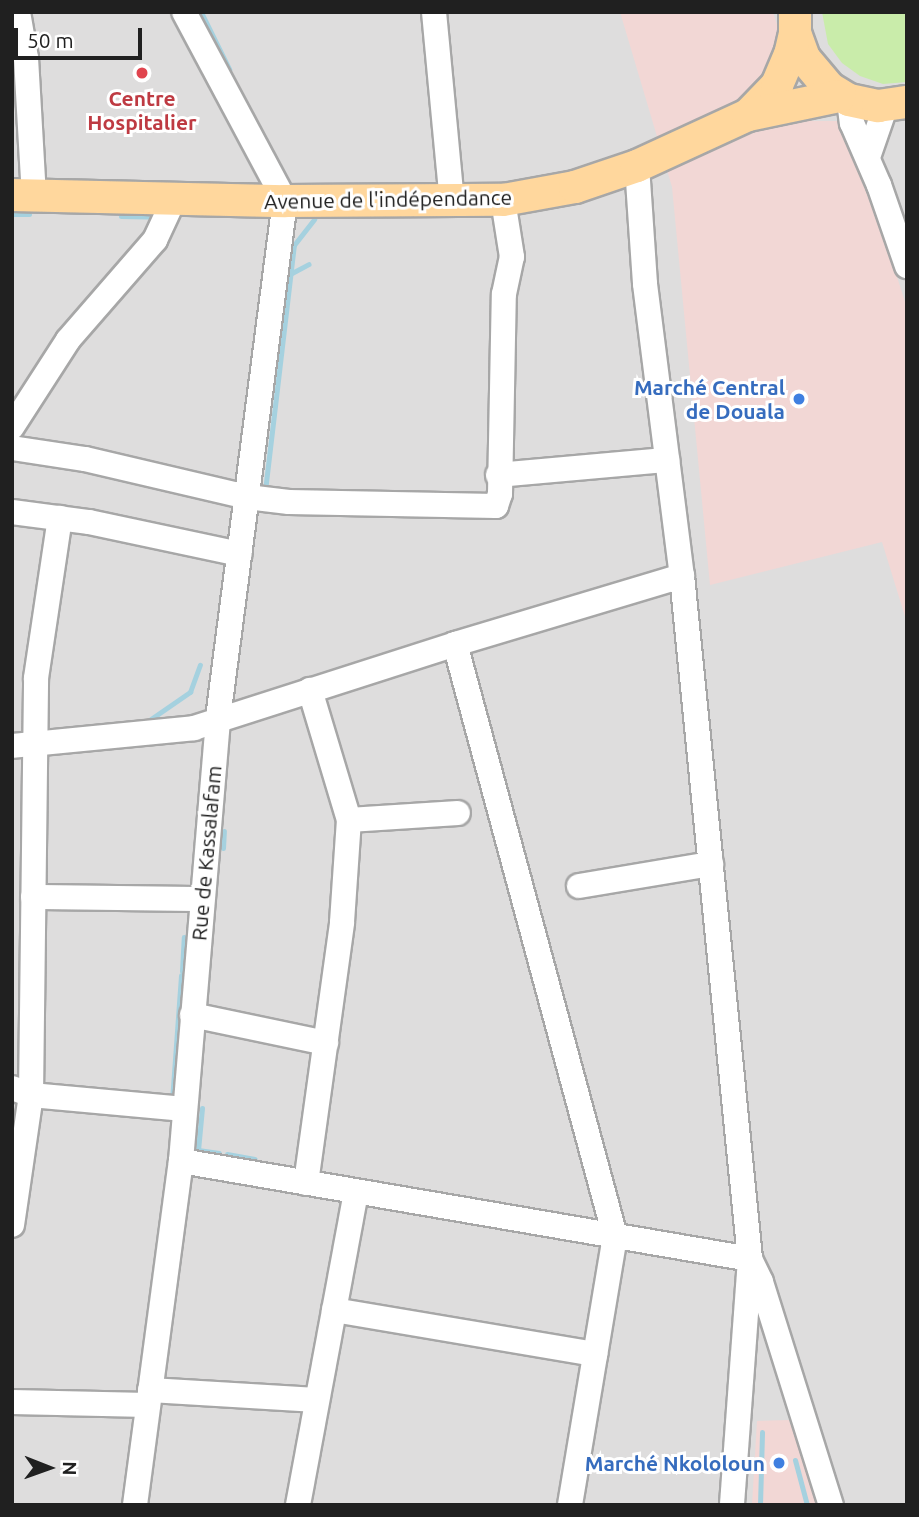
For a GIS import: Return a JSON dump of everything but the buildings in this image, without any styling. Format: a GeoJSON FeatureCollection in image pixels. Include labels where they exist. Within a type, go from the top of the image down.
{"type":"FeatureCollection","features":[{"type":"Feature","properties":{"kind":"main road"},"geometry":{"type":"LineString","coordinates":[[795,23],[810,69],[845,98]]}},
{"type":"Feature","properties":{"kind":"main road"},"geometry":{"type":"LineString","coordinates":[[748,115],[777,85],[790,55],[795,23]]}},
{"type":"Feature","properties":{"kind":"main road"},"geometry":{"type":"LineString","coordinates":[[748,115],[845,98],[896,104]]}},
{"type":"Feature","properties":{"kind":"main road","name":"Avenue de l'indépendance"},"geometry":{"type":"LineString","coordinates":[[23,196],[285,201],[503,200],[575,187],[636,166],[748,115]]}},
{"type":"Feature","properties":{"kind":"street"},"geometry":{"type":"LineString","coordinates":[[18,12],[26,58],[23,196]]}},
{"type":"Feature","properties":{"kind":"street"},"geometry":{"type":"LineString","coordinates":[[184,12],[285,201]]}},
{"type":"Feature","properties":{"kind":"street"},"geometry":{"type":"LineString","coordinates":[[434,12],[452,201]]}},
{"type":"Feature","properties":{"kind":"street"},"geometry":{"type":"LineString","coordinates":[[845,98],[907,266]]}},
{"type":"Feature","properties":{"kind":"street"},"geometry":{"type":"LineString","coordinates":[[868,156],[896,104]]}},
{"type":"Feature","properties":{"kind":"street"},"geometry":{"type":"LineString","coordinates":[[636,166],[645,284],[682,576],[750,1259],[732,1505]]}},
{"type":"Feature","properties":{"kind":"street"},"geometry":{"type":"LineString","coordinates":[[12,427],[68,340],[155,240],[174,199]]}},
{"type":"Feature","properties":{"kind":"street"},"geometry":{"type":"LineString","coordinates":[[12,448],[85,459],[247,497],[289,502],[488,507],[498,502],[504,293],[512,252],[503,200]]}},
{"type":"Feature","properties":{"kind":"street","name":"Rue de Kassalafam"},"geometry":{"type":"LineString","coordinates":[[135,1505],[181,1161],[218,719],[285,201]]}},
{"type":"Feature","properties":{"kind":"street"},"geometry":{"type":"LineString","coordinates":[[498,475],[667,460]]}},
{"type":"Feature","properties":{"kind":"street"},"geometry":{"type":"LineString","coordinates":[[12,512],[60,518],[240,554]]}},
{"type":"Feature","properties":{"kind":"street"},"geometry":{"type":"LineString","coordinates":[[12,1225],[35,965],[24,745],[60,518]]}},
{"type":"Feature","properties":{"kind":"street"},"geometry":{"type":"LineString","coordinates":[[24,745],[185,729],[682,576]]}},
{"type":"Feature","properties":{"kind":"street"},"geometry":{"type":"LineString","coordinates":[[455,644],[615,1236],[570,1505]]}},
{"type":"Feature","properties":{"kind":"street"},"geometry":{"type":"LineString","coordinates":[[306,1183],[342,922],[348,820],[310,690]]}},
{"type":"Feature","properties":{"kind":"street"},"geometry":{"type":"LineString","coordinates":[[348,820],[458,813]]}},
{"type":"Feature","properties":{"kind":"street"},"geometry":{"type":"LineString","coordinates":[[579,886],[711,864]]}},
{"type":"Feature","properties":{"kind":"street"},"geometry":{"type":"LineString","coordinates":[[33,897],[202,899]]}},
{"type":"Feature","properties":{"kind":"street"},"geometry":{"type":"LineString","coordinates":[[192,1015],[326,1044]]}},
{"type":"Feature","properties":{"kind":"street"},"geometry":{"type":"LineString","coordinates":[[22,1091],[184,1109]]}},
{"type":"Feature","properties":{"kind":"street"},"geometry":{"type":"LineString","coordinates":[[181,1161],[750,1259]]}},
{"type":"Feature","properties":{"kind":"street"},"geometry":{"type":"LineString","coordinates":[[298,1505],[356,1192]]}},
{"type":"Feature","properties":{"kind":"street"},"geometry":{"type":"LineString","coordinates":[[750,1259],[761,1282],[831,1505]]}},
{"type":"Feature","properties":{"kind":"street"},"geometry":{"type":"LineString","coordinates":[[334,1310],[595,1354]]}},
{"type":"Feature","properties":{"kind":"street"},"geometry":{"type":"LineString","coordinates":[[12,1402],[149,1398],[317,1400]]}},
{"type":"Feature","properties":{"kind":"shaded area"},"geometry":{"type":"Polygon","coordinates":[[[12,12],[907,12],[907,1505],[12,1505],[12,12]]]}},
{"type":"Feature","properties":{"kind":"shaded area","name":"Marché Central de Douala"},"geometry":{"type":"Polygon","coordinates":[[[620,12],[773,12],[791,67],[801,121],[847,121],[907,308],[907,623],[882,542],[710,585],[672,187],[620,12]]]}},
{"type":"Feature","properties":{"kind":"shaded area","name":"Marché Nkololoun"},"geometry":{"type":"Polygon","coordinates":[[[789,1420],[819,1505],[752,1505],[757,1421],[789,1420]]]}},
{"type":"Feature","properties":{"kind":"green space"},"geometry":{"type":"Polygon","coordinates":[[[822,12],[907,12],[907,82],[883,84],[860,76],[842,63],[828,44],[822,12]]]}},
{"type":"Feature","properties":{"kind":"waterway"},"geometry":{"type":"LineString","coordinates":[[201,12],[229,69]]}},
{"type":"Feature","properties":{"kind":"waterway"},"geometry":{"type":"LineString","coordinates":[[12,214],[29,214]]}},
{"type":"Feature","properties":{"kind":"waterway"},"geometry":{"type":"LineString","coordinates":[[121,216],[160,217]]}},
{"type":"Feature","properties":{"kind":"waterway"},"geometry":{"type":"LineString","coordinates":[[265,491],[294,245],[314,219]]}},
{"type":"Feature","properties":{"kind":"waterway"},"geometry":{"type":"LineString","coordinates":[[290,274],[309,264]]}},
{"type":"Feature","properties":{"kind":"waterway"},"geometry":{"type":"LineString","coordinates":[[145,723],[190,692],[200,665]]}},
{"type":"Feature","properties":{"kind":"waterway"},"geometry":{"type":"LineString","coordinates":[[223,848],[224,831]]}},
{"type":"Feature","properties":{"kind":"waterway"},"geometry":{"type":"LineString","coordinates":[[182,971],[184,937]]}},
{"type":"Feature","properties":{"kind":"waterway"},"geometry":{"type":"LineString","coordinates":[[172,1101],[181,975]]}},
{"type":"Feature","properties":{"kind":"waterway"},"geometry":{"type":"LineString","coordinates":[[202,1108],[198,1150],[219,1153]]}},
{"type":"Feature","properties":{"kind":"waterway"},"geometry":{"type":"LineString","coordinates":[[227,1154],[255,1159]]}},
{"type":"Feature","properties":{"kind":"waterway"},"geometry":{"type":"LineString","coordinates":[[760,1505],[762,1432]]}},
{"type":"Feature","properties":{"kind":"waterway"},"geometry":{"type":"LineString","coordinates":[[795,1460],[807,1505]]}},
{"type":"Feature","properties":{"kind":"place","name":"Centre Hospitalier"},"geometry":{"type":"Point","coordinates":[142,73]}},
{"type":"Feature","properties":{"kind":"place","name":"Marché Central de Douala"},"geometry":{"type":"Point","coordinates":[799,399]}},
{"type":"Feature","properties":{"kind":"place","name":"Marché Nkololoun"},"geometry":{"type":"Point","coordinates":[779,1463]}}]}
